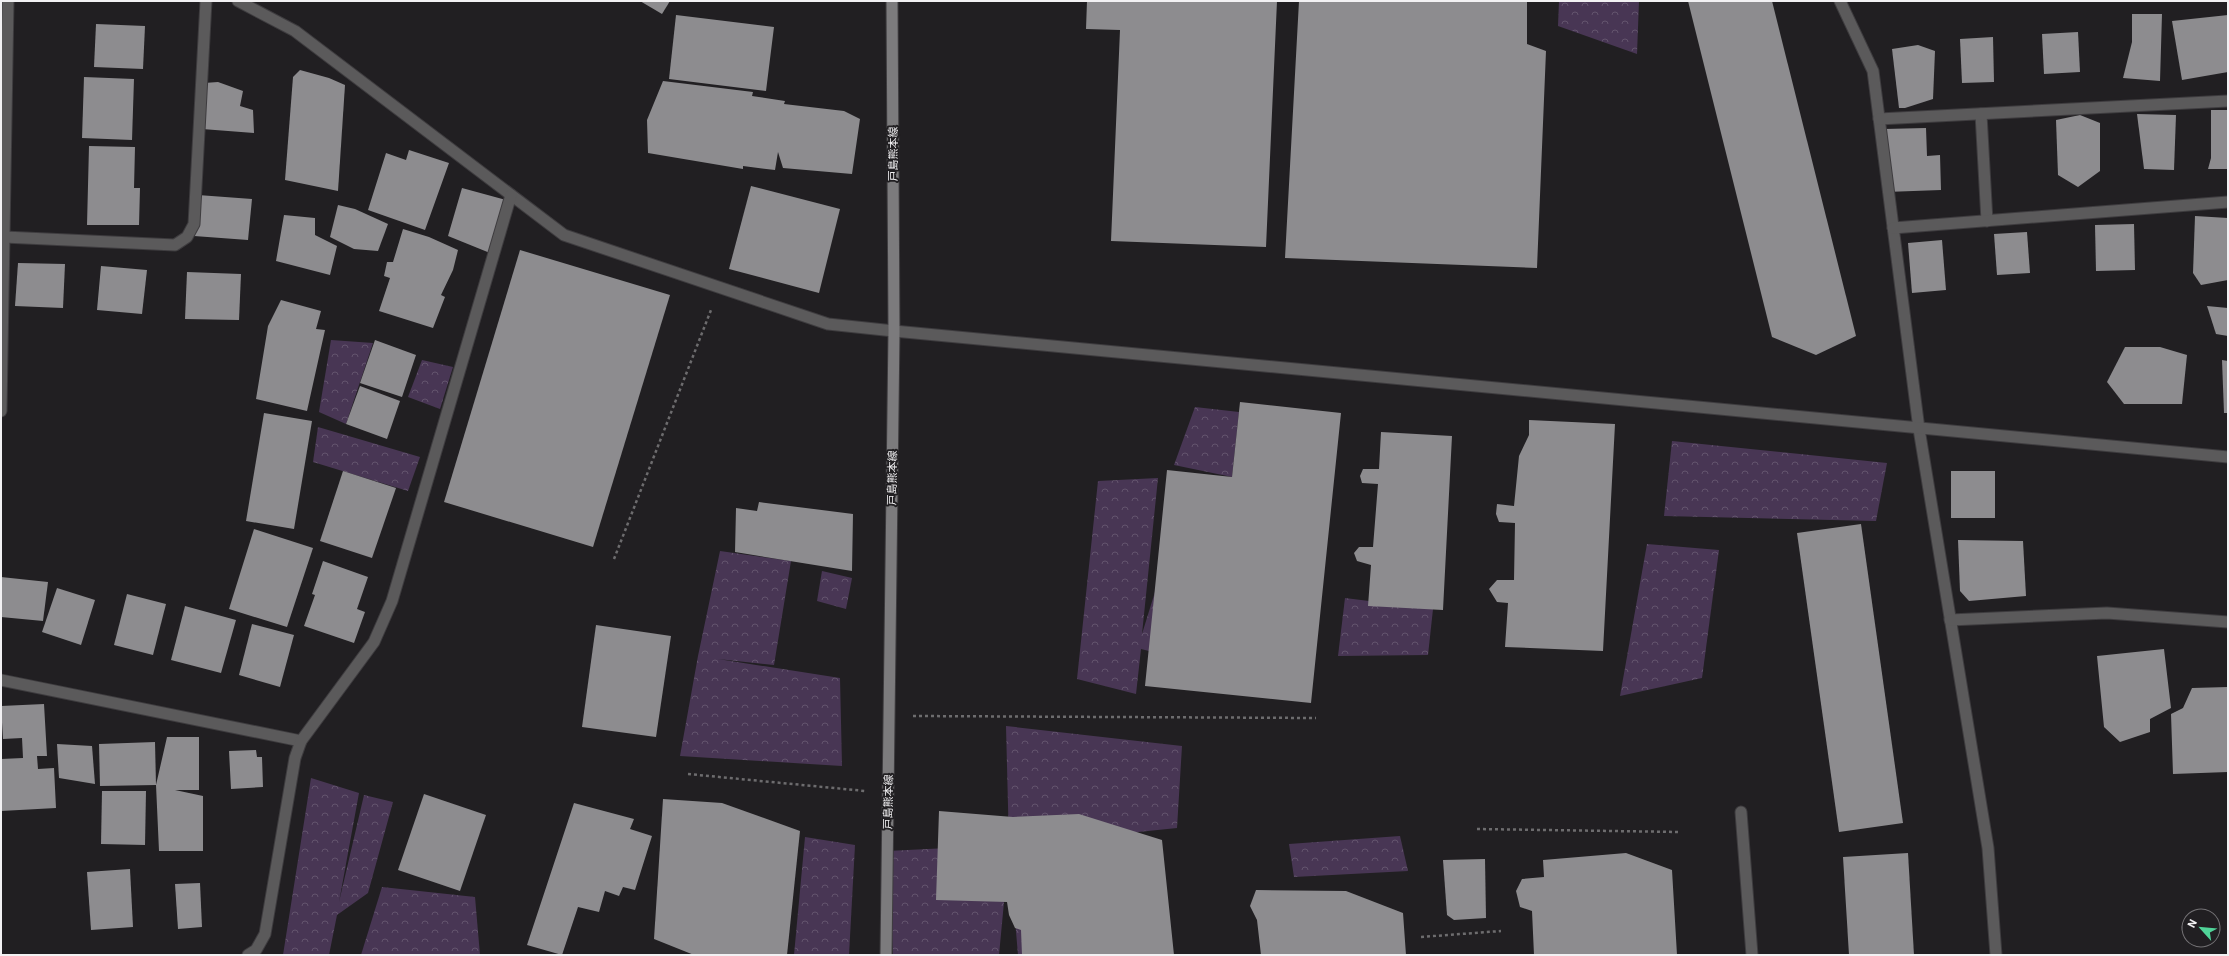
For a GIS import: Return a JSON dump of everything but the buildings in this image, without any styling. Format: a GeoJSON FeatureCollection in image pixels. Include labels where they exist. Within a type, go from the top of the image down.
{"type":"FeatureCollection","features":[{"type":"Feature","properties":{"kind":"main road","name":"戸島熊本線"},"geometry":{"type":"LineString","coordinates":[[886,955],[894,331],[892,1]]}},
{"type":"Feature","properties":{"kind":"street"},"geometry":{"type":"LineString","coordinates":[[1,411],[8,1]]}},
{"type":"Feature","properties":{"kind":"street"},"geometry":{"type":"LineString","coordinates":[[4,237],[175,245],[187,237],[194,224],[206,1]]}},
{"type":"Feature","properties":{"kind":"street"},"geometry":{"type":"LineString","coordinates":[[238,1],[295,31],[564,235],[828,324],[1919,429],[2228,457]]}},
{"type":"Feature","properties":{"kind":"street"},"geometry":{"type":"LineString","coordinates":[[1840,1],[1873,71],[1919,429],[1988,848],[1996,955]]}},
{"type":"Feature","properties":{"kind":"street"},"geometry":{"type":"LineString","coordinates":[[1879,119],[2228,102]]}},
{"type":"Feature","properties":{"kind":"street"},"geometry":{"type":"LineString","coordinates":[[1981,114],[1987,221]]}},
{"type":"Feature","properties":{"kind":"street"},"geometry":{"type":"LineString","coordinates":[[248,955],[256,950],[264,934],[295,758],[301,741],[374,642],[392,601],[511,195]]}},
{"type":"Feature","properties":{"kind":"street"},"geometry":{"type":"LineString","coordinates":[[1893,228],[2228,202]]}},
{"type":"Feature","properties":{"kind":"street"},"geometry":{"type":"LineString","coordinates":[[1950,620],[2107,613],[2228,622]]}},
{"type":"Feature","properties":{"kind":"street"},"geometry":{"type":"LineString","coordinates":[[1,680],[301,741]]}},
{"type":"Feature","properties":{"kind":"street"},"geometry":{"type":"LineString","coordinates":[[1741,812],[1752,955]]}},
{"type":"Feature","properties":{"kind":"path"},"geometry":{"type":"LineString","coordinates":[[614,559],[712,307]]}},
{"type":"Feature","properties":{"kind":"path"},"geometry":{"type":"LineString","coordinates":[[889,716],[1316,718]]}},
{"type":"Feature","properties":{"kind":"path"},"geometry":{"type":"LineString","coordinates":[[688,774],[888,793]]}},
{"type":"Feature","properties":{"kind":"path"},"geometry":{"type":"LineString","coordinates":[[1477,829],[1680,832]]}},
{"type":"Feature","properties":{"kind":"path"},"geometry":{"type":"LineString","coordinates":[[1421,937],[1501,931]]}},
{"type":"Feature","properties":{"kind":"green space"},"geometry":{"type":"Polygon","coordinates":[[[1559,1],[1639,1],[1637,54],[1558,26],[1559,1]]]}},
{"type":"Feature","properties":{"kind":"green space"},"geometry":{"type":"Polygon","coordinates":[[[331,340],[373,343],[346,424],[319,412],[331,340]]]}},
{"type":"Feature","properties":{"kind":"green space"},"geometry":{"type":"Polygon","coordinates":[[[422,360],[453,367],[440,409],[408,397],[422,360]]]}},
{"type":"Feature","properties":{"kind":"green space"},"geometry":{"type":"Polygon","coordinates":[[[1195,407],[1239,412],[1232,477],[1174,465],[1195,407]]]}},
{"type":"Feature","properties":{"kind":"green space"},"geometry":{"type":"Polygon","coordinates":[[[318,427],[420,457],[408,491],[313,462],[318,427]]]}},
{"type":"Feature","properties":{"kind":"green space"},"geometry":{"type":"Polygon","coordinates":[[[1672,441],[1887,463],[1876,521],[1664,516],[1672,441]]]}},
{"type":"Feature","properties":{"kind":"green space"},"geometry":{"type":"Polygon","coordinates":[[[1158,478],[1142,634],[1183,501],[1278,683],[1141,649],[1136,694],[1077,679],[1098,481],[1158,478]]]}},
{"type":"Feature","properties":{"kind":"green space"},"geometry":{"type":"Polygon","coordinates":[[[1647,544],[1719,550],[1702,678],[1620,696],[1647,544]]]}},
{"type":"Feature","properties":{"kind":"green space"},"geometry":{"type":"Polygon","coordinates":[[[720,551],[791,561],[774,665],[718,659],[840,678],[842,766],[680,756],[698,656],[720,551]]]}},
{"type":"Feature","properties":{"kind":"green space"},"geometry":{"type":"Polygon","coordinates":[[[822,571],[852,578],[846,609],[817,601],[822,571]]]}},
{"type":"Feature","properties":{"kind":"green space"},"geometry":{"type":"Polygon","coordinates":[[[1345,598],[1433,609],[1428,655],[1338,656],[1345,598]]]}},
{"type":"Feature","properties":{"kind":"green space"},"geometry":{"type":"Polygon","coordinates":[[[1006,726],[1182,746],[1177,828],[1070,839],[1080,955],[1018,955],[1009,849],[999,955],[893,955],[887,851],[1009,845],[1006,726]]]}},
{"type":"Feature","properties":{"kind":"green space"},"geometry":{"type":"Polygon","coordinates":[[[311,778],[359,793],[339,902],[364,795],[393,802],[368,893],[337,915],[329,955],[283,955],[311,778]]]}},
{"type":"Feature","properties":{"kind":"green space"},"geometry":{"type":"Polygon","coordinates":[[[1400,836],[1408,871],[1294,877],[1289,844],[1400,836]]]}},
{"type":"Feature","properties":{"kind":"green space"},"geometry":{"type":"Polygon","coordinates":[[[805,837],[855,845],[849,955],[794,955],[805,837]]]}},
{"type":"Feature","properties":{"kind":"green space"},"geometry":{"type":"Polygon","coordinates":[[[382,887],[475,897],[480,955],[361,955],[382,887]]]}}]}
